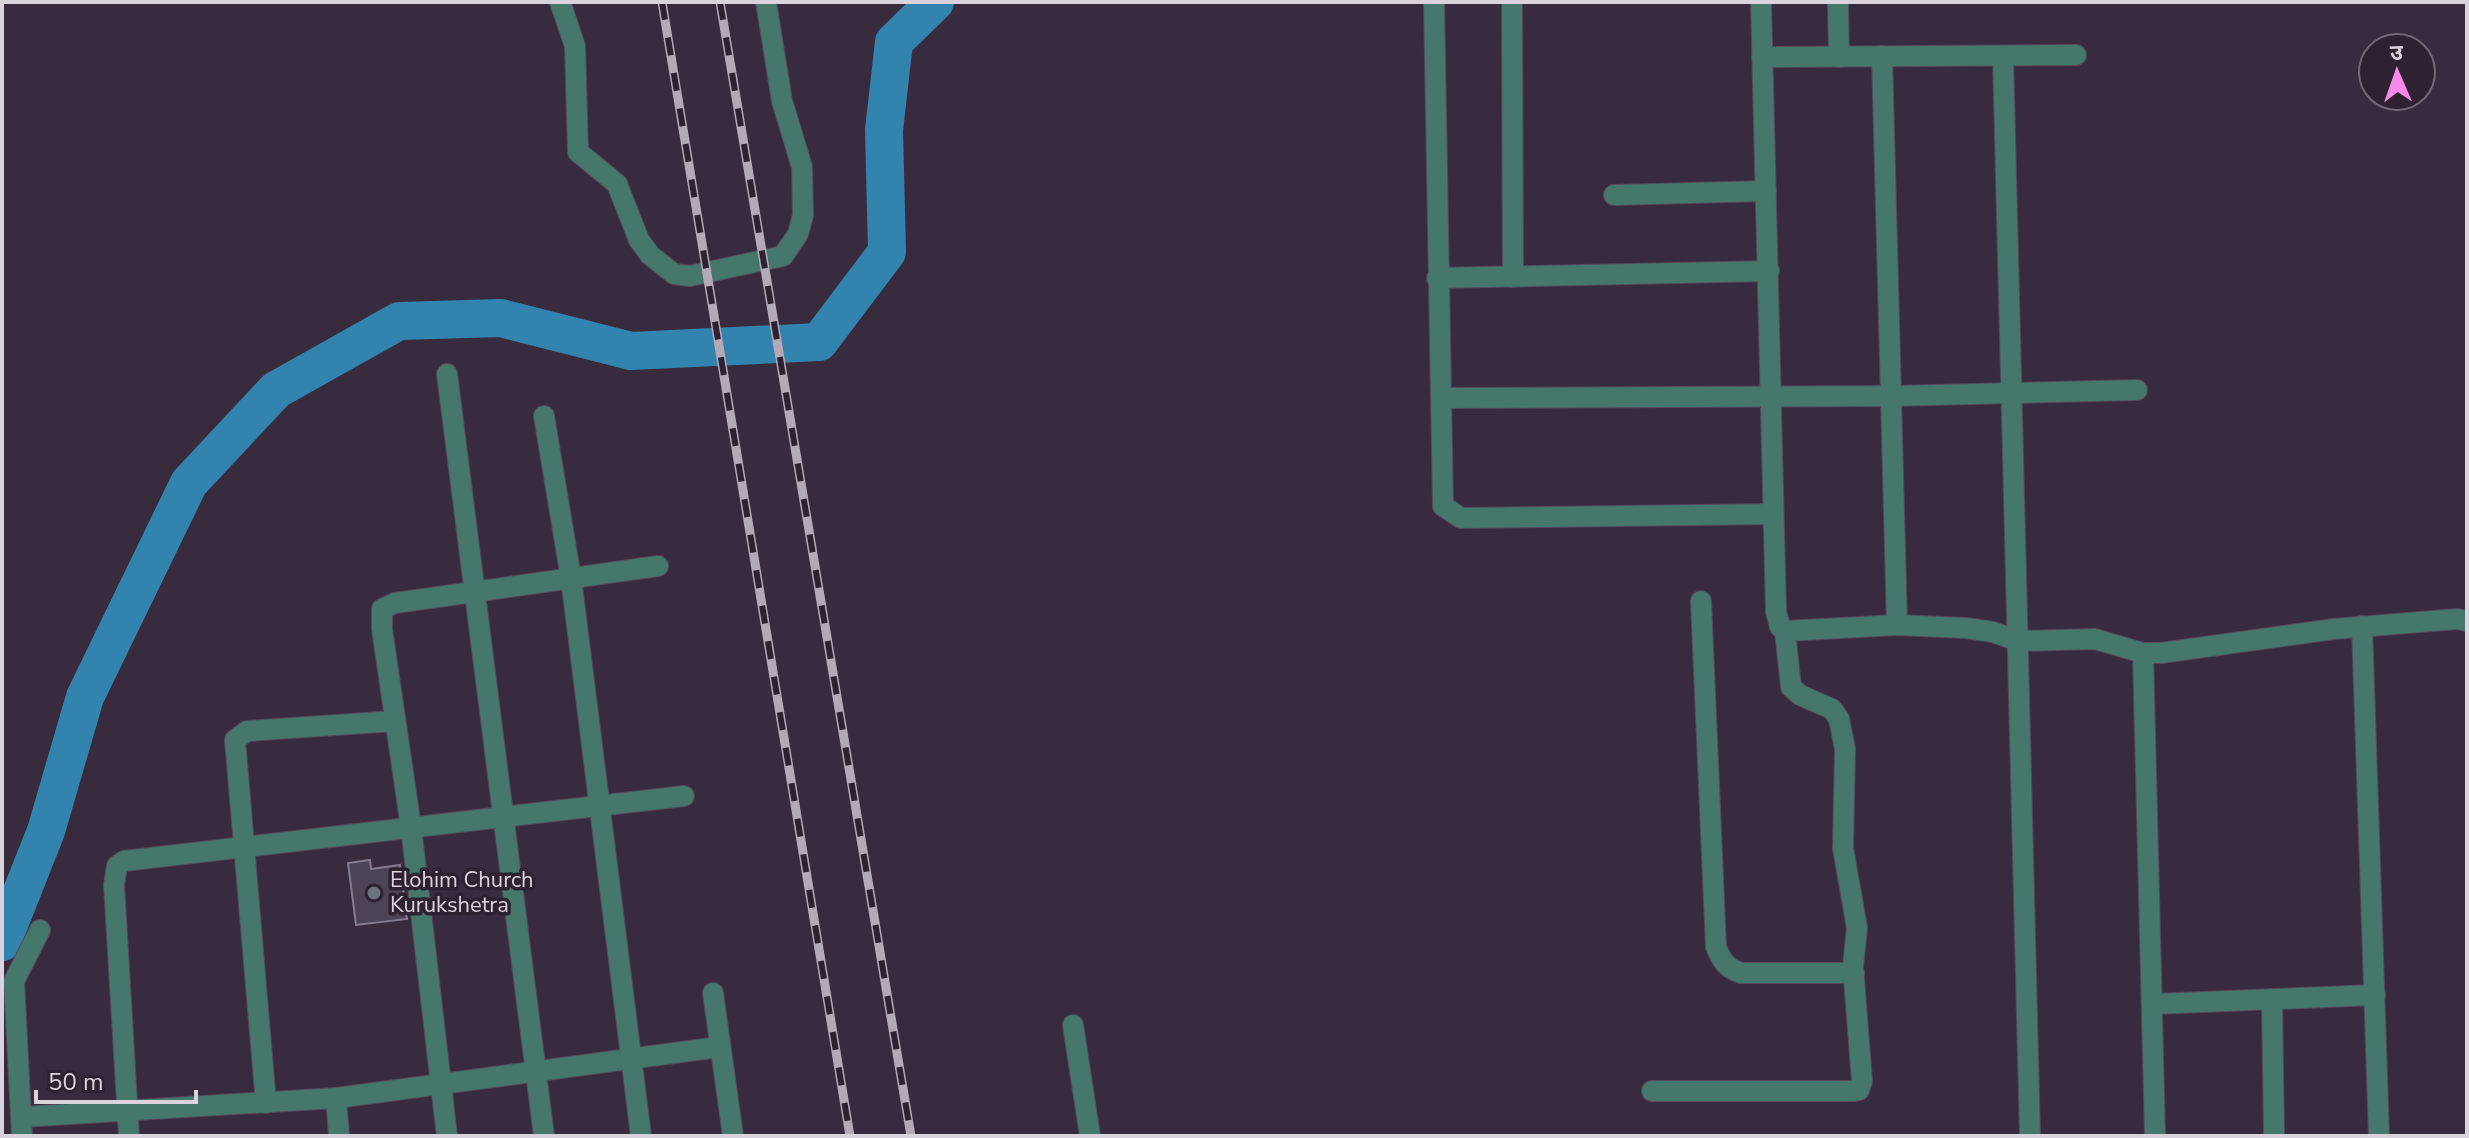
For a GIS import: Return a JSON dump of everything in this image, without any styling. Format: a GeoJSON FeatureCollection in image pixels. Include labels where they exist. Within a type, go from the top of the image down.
{"type":"FeatureCollection","features":[{"type":"Feature","properties":{"kind":"street"},"geometry":{"type":"LineString","coordinates":[[560,2],[575,46],[578,152],[617,184],[630,219],[650,255],[674,274],[690,276],[775,260],[789,250],[800,227],[804,206],[802,167],[782,101],[766,2]]}},
{"type":"Feature","properties":{"kind":"street"},"geometry":{"type":"LineString","coordinates":[[1434,2],[1443,506],[1454,516],[1773,514]]}},
{"type":"Feature","properties":{"kind":"street"},"geometry":{"type":"LineString","coordinates":[[1512,2],[1513,277]]}},
{"type":"Feature","properties":{"kind":"street"},"geometry":{"type":"LineString","coordinates":[[1761,2],[1773,514],[1776,612],[1780,627],[1785,631],[1897,625],[1966,628],[1993,632],[2018,641],[2095,639],[2143,653],[2362,626],[2457,619],[2467,621]]}},
{"type":"Feature","properties":{"kind":"street"},"geometry":{"type":"LineString","coordinates":[[1838,2],[1839,57]]}},
{"type":"Feature","properties":{"kind":"street"},"geometry":{"type":"LineString","coordinates":[[1762,57],[2076,55]]}},
{"type":"Feature","properties":{"kind":"street"},"geometry":{"type":"LineString","coordinates":[[1882,56],[1897,625]]}},
{"type":"Feature","properties":{"kind":"street"},"geometry":{"type":"LineString","coordinates":[[2003,56],[2030,1136]]}},
{"type":"Feature","properties":{"kind":"street"},"geometry":{"type":"LineString","coordinates":[[1614,195],[1766,191]]}},
{"type":"Feature","properties":{"kind":"street"},"geometry":{"type":"LineString","coordinates":[[1437,278],[1769,271]]}},
{"type":"Feature","properties":{"kind":"street"},"geometry":{"type":"LineString","coordinates":[[447,374],[544,1136]]}},
{"type":"Feature","properties":{"kind":"street"},"geometry":{"type":"LineString","coordinates":[[1442,398],[1891,396],[2137,390]]}},
{"type":"Feature","properties":{"kind":"street"},"geometry":{"type":"LineString","coordinates":[[544,416],[571,578],[641,1136]]}},
{"type":"Feature","properties":{"kind":"street"},"geometry":{"type":"LineString","coordinates":[[447,1136],[411,827],[380,618],[382,609],[395,603],[658,566]]}},
{"type":"Feature","properties":{"kind":"street"},"geometry":{"type":"LineString","coordinates":[[1701,601],[1716,947],[1721,960],[1729,969],[1741,973],[1854,973]]}},
{"type":"Feature","properties":{"kind":"street"},"geometry":{"type":"LineString","coordinates":[[2362,626],[2379,1136]]}},
{"type":"Feature","properties":{"kind":"street"},"geometry":{"type":"LineString","coordinates":[[1652,1091],[1859,1090],[1862,1081],[1854,973],[1857,928],[1843,848],[1843,733],[1832,709],[1800,695],[1791,687],[1785,631]]}},
{"type":"Feature","properties":{"kind":"street"},"geometry":{"type":"LineString","coordinates":[[2143,653],[2155,1136]]}},
{"type":"Feature","properties":{"kind":"street"},"geometry":{"type":"LineString","coordinates":[[266,1103],[246,845],[234,750],[239,734],[395,721]]}},
{"type":"Feature","properties":{"kind":"street"},"geometry":{"type":"LineString","coordinates":[[129,1136],[114,885],[117,866],[136,858],[684,796]]}},
{"type":"Feature","properties":{"kind":"street"},"geometry":{"type":"LineString","coordinates":[[40,930],[14,981],[22,1127],[128,1110],[336,1098],[719,1047]]}},
{"type":"Feature","properties":{"kind":"street"},"geometry":{"type":"LineString","coordinates":[[713,993],[733,1136]]}},
{"type":"Feature","properties":{"kind":"street"},"geometry":{"type":"LineString","coordinates":[[2154,1004],[2375,995]]}},
{"type":"Feature","properties":{"kind":"street"},"geometry":{"type":"LineString","coordinates":[[2272,999],[2274,1136]]}},
{"type":"Feature","properties":{"kind":"street"},"geometry":{"type":"LineString","coordinates":[[1073,1025],[1090,1136]]}},
{"type":"Feature","properties":{"kind":"street"},"geometry":{"type":"LineString","coordinates":[[336,1098],[339,1136]]}},
{"type":"Feature","properties":{"kind":"building"},"geometry":{"type":"Polygon","coordinates":[[[370,860],[371,869],[400,865],[407,919],[356,925],[348,863],[370,860]]]}},
{"type":"Feature","properties":{"kind":"waterway"},"geometry":{"type":"LineString","coordinates":[[2,942],[46,831],[85,697],[189,483],[276,390],[399,321],[501,318],[631,351],[819,342],[887,252],[884,130],[894,42],[935,2]]}},
{"type":"Feature","properties":{"kind":"railway"},"geometry":{"type":"LineString","coordinates":[[662,2],[850,1136]]}},
{"type":"Feature","properties":{"kind":"railway"},"geometry":{"type":"LineString","coordinates":[[720,2],[911,1136]]}},
{"type":"Feature","properties":{"kind":"place","name":"Elohim Church Kurukshetra"},"geometry":{"type":"Point","coordinates":[374,893]}}]}
